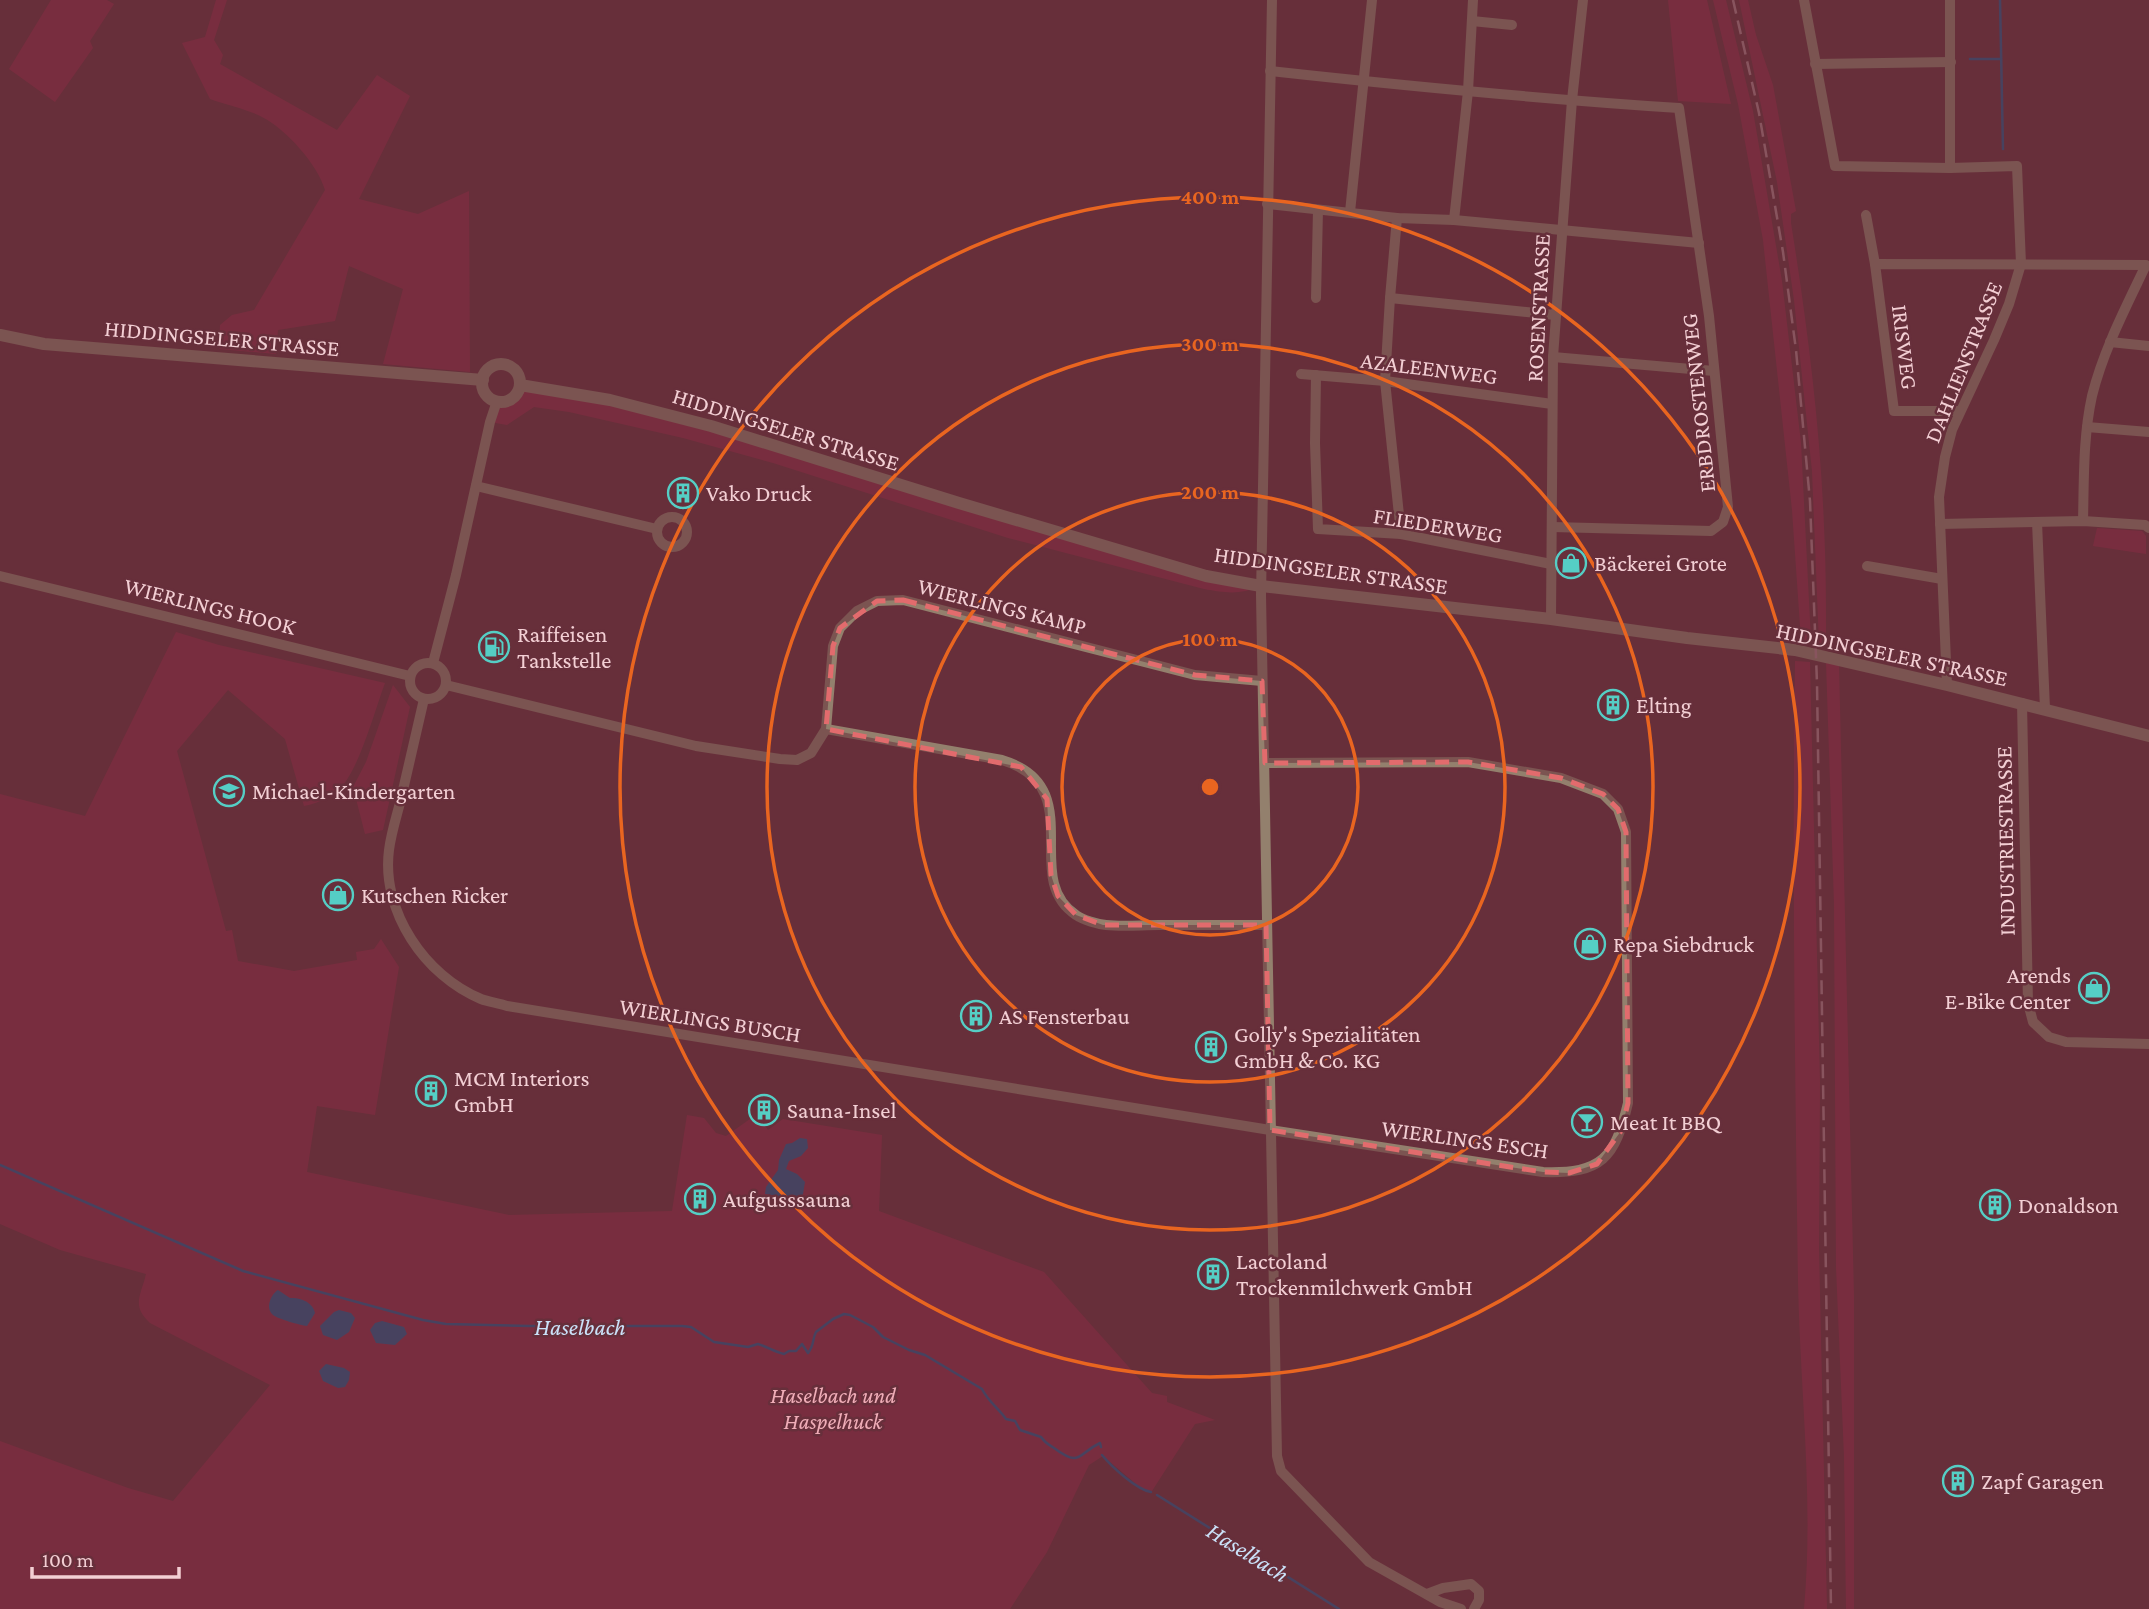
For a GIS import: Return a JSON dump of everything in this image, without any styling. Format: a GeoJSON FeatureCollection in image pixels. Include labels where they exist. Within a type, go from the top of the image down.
{"type":"FeatureCollection","features":[{"type":"Feature","properties":{"kind":"street"},"geometry":{"type":"LineString","coordinates":[[1272,0],[1261,586],[1278,1456],[1281,1471],[1369,1562],[1440,1602],[1461,1609]]}},
{"type":"Feature","properties":{"kind":"street"},"geometry":{"type":"LineString","coordinates":[[1350,212],[1372,0]]}},
{"type":"Feature","properties":{"kind":"street"},"geometry":{"type":"LineString","coordinates":[[1454,220],[1468,91],[1473,0]]}},
{"type":"Feature","properties":{"kind":"street","name":"ROSENSTRASSE"},"geometry":{"type":"LineString","coordinates":[[1552,619],[1552,404],[1555,315],[1572,100],[1583,0]]}},
{"type":"Feature","properties":{"kind":"street"},"geometry":{"type":"LineString","coordinates":[[1804,0],[1835,166],[1950,168],[1950,0]]}},
{"type":"Feature","properties":{"kind":"street"},"geometry":{"type":"LineString","coordinates":[[1472,21],[1512,25]]}},
{"type":"Feature","properties":{"kind":"street"},"geometry":{"type":"LineString","coordinates":[[1815,64],[1951,62]]}},
{"type":"Feature","properties":{"kind":"street"},"geometry":{"type":"LineString","coordinates":[[1270,71],[1572,100]]}},
{"type":"Feature","properties":{"kind":"street","name":"ERBDROSTENWEG"},"geometry":{"type":"LineString","coordinates":[[1552,527],[1711,531],[1723,522],[1728,507],[1699,243],[1679,108],[1572,100]]}},
{"type":"Feature","properties":{"kind":"street","name":"DAHLIENSTRASSE"},"geometry":{"type":"LineString","coordinates":[[1947,685],[1939,497],[1945,457],[1952,430],[2009,304],[2021,264],[2017,166],[1950,168]]}},
{"type":"Feature","properties":{"kind":"street"},"geometry":{"type":"LineString","coordinates":[[1267,204],[1397,218],[1454,220],[1699,243]]}},
{"type":"Feature","properties":{"kind":"street"},"geometry":{"type":"LineString","coordinates":[[1316,298],[1318,210]]}},
{"type":"Feature","properties":{"kind":"street","name":"IRISWEG"},"geometry":{"type":"LineString","coordinates":[[1866,215],[1894,411],[1960,411]]}},
{"type":"Feature","properties":{"kind":"street"},"geometry":{"type":"LineString","coordinates":[[1397,218],[1385,381],[1401,534]]}},
{"type":"Feature","properties":{"kind":"street"},"geometry":{"type":"LineString","coordinates":[[1875,264],[2147,265],[2110,342],[2092,396],[2087,427],[2083,521]]}},
{"type":"Feature","properties":{"kind":"street"},"geometry":{"type":"LineString","coordinates":[[1390,298],[1555,315]]}},
{"type":"Feature","properties":{"kind":"street","name":"HIDDINGSELER STRASSE"},"geometry":{"type":"LineString","coordinates":[[0,335],[44,344],[483,380]]}},
{"type":"Feature","properties":{"kind":"street"},"geometry":{"type":"LineString","coordinates":[[2110,342],[2149,346]]}},
{"type":"Feature","properties":{"kind":"street"},"geometry":{"type":"LineString","coordinates":[[1553,357],[1714,371]]}},
{"type":"Feature","properties":{"kind":"street"},"geometry":{"type":"LineString","coordinates":[[501,364],[513,368],[520,385],[512,398],[497,401],[486,393],[483,380],[489,368],[501,364]]}},
{"type":"Feature","properties":{"kind":"street","name":"AZALEENWEG"},"geometry":{"type":"LineString","coordinates":[[1301,374],[1385,381],[1552,404]]}},
{"type":"Feature","properties":{"kind":"street","name":"FLIEDERWEG"},"geometry":{"type":"LineString","coordinates":[[1316,375],[1318,529],[1401,534],[1551,564]]}},
{"type":"Feature","properties":{"kind":"street","name":"HIDDINGSELER STRASSE"},"geometry":{"type":"LineString","coordinates":[[520,385],[610,400],[711,426],[1206,576],[1261,586],[1795,650],[2149,736]]}},
{"type":"Feature","properties":{"kind":"street"},"geometry":{"type":"LineString","coordinates":[[433,663],[497,401]]}},
{"type":"Feature","properties":{"kind":"street"},"geometry":{"type":"LineString","coordinates":[[2087,427],[2149,432]]}},
{"type":"Feature","properties":{"kind":"street"},"geometry":{"type":"LineString","coordinates":[[476,486],[657,529]]}},
{"type":"Feature","properties":{"kind":"street"},"geometry":{"type":"LineString","coordinates":[[1940,524],[2083,521],[2145,525],[2149,528]]}},
{"type":"Feature","properties":{"kind":"street"},"geometry":{"type":"LineString","coordinates":[[2037,522],[2045,709]]}},
{"type":"Feature","properties":{"kind":"street"},"geometry":{"type":"LineString","coordinates":[[1867,566],[1942,579]]}},
{"type":"Feature","properties":{"kind":"street","name":"WIERLINGS HOOK"},"geometry":{"type":"LineString","coordinates":[[0,576],[410,676]]}},
{"type":"Feature","properties":{"kind":"street","name":"WIERLINGS KAMP"},"geometry":{"type":"LineString","coordinates":[[826,729],[833,646],[840,628],[857,611],[877,601],[902,600],[1195,676],[1262,681]]}},
{"type":"Feature","properties":{"kind":"street"},"geometry":{"type":"LineString","coordinates":[[433,663],[444,671],[446,685],[440,695],[424,699],[411,690],[410,676],[419,665],[433,663]]}},
{"type":"Feature","properties":{"kind":"street"},"geometry":{"type":"LineString","coordinates":[[446,685],[696,746],[780,759],[797,760],[811,753],[826,729],[1002,760],[1021,767],[1040,786],[1047,799],[1051,813],[1052,875],[1058,896],[1076,915],[1103,925],[1266,925]]}},
{"type":"Feature","properties":{"kind":"street","name":"WIERLINGS BUSCH"},"geometry":{"type":"LineString","coordinates":[[424,699],[389,851],[390,878],[396,908],[420,952],[458,987],[482,1000],[689,1037],[892,1067],[1270,1130]]}},
{"type":"Feature","properties":{"kind":"street","name":"INDUSTRIESTRASSE"},"geometry":{"type":"LineString","coordinates":[[2022,703],[2028,1003],[2034,1022],[2049,1037],[2066,1042],[2149,1044]]}},
{"type":"Feature","properties":{"kind":"street","name":"WIERLINGS ESCH"},"geometry":{"type":"LineString","coordinates":[[1265,763],[1468,762],[1561,778],[1603,794],[1618,809],[1626,832],[1628,1102],[1621,1131],[1612,1149],[1597,1164],[1569,1173],[1543,1172],[1270,1130]]}},
{"type":"Feature","properties":{"kind":"street"},"geometry":{"type":"LineString","coordinates":[[1427,1594],[1443,1588],[1471,1584],[1479,1591],[1479,1600],[1474,1609]]}},
{"type":"Feature","properties":{"kind":"highlighted area"},"geometry":{"type":"Polygon","coordinates":[[[903,600],[1195,675],[1262,681],[1265,763],[1468,762],[1561,778],[1603,794],[1618,809],[1626,832],[1628,1103],[1621,1131],[1597,1164],[1569,1173],[1543,1172],[1270,1130],[1266,925],[1103,925],[1076,915],[1058,896],[1051,875],[1047,799],[1021,767],[826,729],[833,646],[840,628],[877,601],[903,600]]]}},
{"type":"Feature","properties":{"kind":"green space"},"geometry":{"type":"Polygon","coordinates":[[[51,0],[107,0],[114,4],[90,41],[93,48],[55,102],[9,69],[51,0]]]}},
{"type":"Feature","properties":{"kind":"green space"},"geometry":{"type":"Polygon","coordinates":[[[216,0],[227,0],[214,40],[223,55],[220,64],[337,130],[377,75],[410,96],[359,199],[418,214],[469,191],[470,372],[383,364],[403,289],[349,266],[335,321],[278,330],[276,354],[219,349],[220,325],[232,315],[254,310],[325,190],[308,159],[281,130],[256,114],[210,99],[182,43],[205,37],[216,0]]]}},
{"type":"Feature","properties":{"kind":"green space"},"geometry":{"type":"Polygon","coordinates":[[[1668,0],[1707,0],[1731,104],[1678,101],[1668,0]]]}},
{"type":"Feature","properties":{"kind":"green space"},"geometry":{"type":"Polygon","coordinates":[[[1713,0],[1726,0],[1753,111],[1782,281],[1801,443],[1811,641],[1801,640],[1792,510],[1763,240],[1738,104],[1713,0]]]}},
{"type":"Feature","properties":{"kind":"green space"},"geometry":{"type":"Polygon","coordinates":[[[1739,0],[1748,0],[1756,35],[1773,85],[1796,211],[1791,214],[1791,223],[1812,374],[1822,488],[1826,644],[1819,643],[1812,471],[1794,300],[1777,182],[1739,0]]]}},
{"type":"Feature","properties":{"kind":"green space"},"geometry":{"type":"Polygon","coordinates":[[[520,385],[711,426],[1261,586],[1233,592],[1204,589],[1008,538],[773,463],[683,438],[569,412],[534,407],[507,425],[490,422],[497,401],[512,398],[520,385]]]}},
{"type":"Feature","properties":{"kind":"green space"},"geometry":{"type":"Polygon","coordinates":[[[2097,528],[2142,531],[2146,536],[2146,554],[2093,546],[2097,528]]]}},
{"type":"Feature","properties":{"kind":"green space","name":"Haselbach und Haspelhuck"},"geometry":{"type":"Polygon","coordinates":[[[176,632],[219,645],[385,683],[352,771],[337,790],[316,803],[304,806],[285,739],[228,690],[177,751],[226,931],[232,930],[238,961],[294,971],[357,960],[356,952],[374,949],[381,939],[399,967],[375,1115],[317,1106],[307,1172],[509,1215],[672,1211],[687,1115],[704,1118],[716,1133],[726,1136],[757,1114],[768,1130],[783,1119],[882,1135],[879,1211],[1044,1272],[1152,1393],[1167,1396],[1167,1402],[1215,1420],[1195,1424],[1152,1491],[1142,1489],[1103,1456],[1089,1465],[1047,1552],[1010,1609],[0,1609],[0,1441],[128,1488],[173,1501],[270,1385],[150,1323],[139,1305],[146,1274],[60,1250],[0,1224],[0,794],[85,816],[176,632]]]}},
{"type":"Feature","properties":{"kind":"green space"},"geometry":{"type":"Polygon","coordinates":[[[1795,661],[1810,662],[1820,1082],[1819,1249],[1827,1609],[1804,1609],[1808,1527],[1798,1281],[1794,894],[1795,661]]]}},
{"type":"Feature","properties":{"kind":"green space"},"geometry":{"type":"Polygon","coordinates":[[[1826,662],[1839,665],[1854,1296],[1854,1609],[1846,1609],[1844,1456],[1836,1267],[1834,903],[1826,662]]]}},
{"type":"Feature","properties":{"kind":"green space"},"geometry":{"type":"Polygon","coordinates":[[[393,685],[410,707],[383,830],[365,834],[353,787],[366,762],[393,685]]]}},
{"type":"Feature","properties":{"kind":"water"},"geometry":{"type":"Polygon","coordinates":[[[800,1138],[807,1139],[808,1148],[801,1156],[789,1161],[786,1169],[805,1182],[803,1194],[797,1201],[793,1201],[765,1194],[766,1187],[778,1170],[786,1144],[800,1138]]]}},
{"type":"Feature","properties":{"kind":"water"},"geometry":{"type":"Polygon","coordinates":[[[278,1290],[290,1298],[302,1299],[312,1306],[315,1313],[307,1326],[273,1315],[269,1309],[270,1301],[278,1290]]]}},
{"type":"Feature","properties":{"kind":"water"},"geometry":{"type":"Polygon","coordinates":[[[339,1310],[351,1313],[355,1318],[349,1332],[337,1340],[323,1335],[320,1326],[339,1310]]]}},
{"type":"Feature","properties":{"kind":"water"},"geometry":{"type":"Polygon","coordinates":[[[382,1321],[404,1327],[407,1334],[395,1345],[376,1343],[370,1330],[375,1323],[382,1321]]]}},
{"type":"Feature","properties":{"kind":"water"},"geometry":{"type":"Polygon","coordinates":[[[326,1364],[350,1372],[345,1387],[338,1388],[323,1381],[319,1371],[326,1364]]]}},
{"type":"Feature","properties":{"kind":"waterway"},"geometry":{"type":"LineString","coordinates":[[2000,0],[2003,149]]}},
{"type":"Feature","properties":{"kind":"waterway"},"geometry":{"type":"LineString","coordinates":[[1970,59],[2001,59]]}},
{"type":"Feature","properties":{"kind":"waterway","name":"Haselbach"},"geometry":{"type":"LineString","coordinates":[[0,1165],[243,1271],[423,1320],[446,1324],[529,1326],[682,1326],[691,1327],[714,1342],[748,1347],[758,1344],[784,1354],[796,1351],[802,1344],[808,1353],[816,1332],[833,1319],[844,1314],[850,1315],[873,1327],[883,1337],[925,1355],[982,1389],[1006,1419],[1015,1421],[1020,1430],[1041,1437],[1063,1454],[1074,1458],[1100,1443],[1101,1447]]}},
{"type":"Feature","properties":{"kind":"waterway","name":"Haselbach"},"geometry":{"type":"LineString","coordinates":[[1102,1455],[1132,1483],[1151,1492]]}},
{"type":"Feature","properties":{"kind":"waterway","name":"Haselbach"},"geometry":{"type":"LineString","coordinates":[[1157,1495],[1339,1609]]}},
{"type":"Feature","properties":{"kind":"railway"},"geometry":{"type":"LineString","coordinates":[[1733,0],[1759,113],[1783,252],[1796,350],[1810,501],[1817,683],[1831,1609]]}},
{"type":"Feature","properties":{"kind":"place","name":"Vako Druck"},"geometry":{"type":"Point","coordinates":[683,493]}},
{"type":"Feature","properties":{"kind":"place","name":"Bäckerei Grote"},"geometry":{"type":"Point","coordinates":[1571,563]}},
{"type":"Feature","properties":{"kind":"place","name":"Raiffeisen Tankstelle"},"geometry":{"type":"Point","coordinates":[494,647]}},
{"type":"Feature","properties":{"kind":"place","name":"Elting"},"geometry":{"type":"Point","coordinates":[1613,705]}},
{"type":"Feature","properties":{"kind":"place","name":"Michael-Kindergarten"},"geometry":{"type":"Point","coordinates":[229,791]}},
{"type":"Feature","properties":{"kind":"place","name":"Kutschen Ricker"},"geometry":{"type":"Point","coordinates":[338,895]}},
{"type":"Feature","properties":{"kind":"place","name":"Repa Siebdruck"},"geometry":{"type":"Point","coordinates":[1590,944]}},
{"type":"Feature","properties":{"kind":"place","name":"Arends E-Bike Center"},"geometry":{"type":"Point","coordinates":[2094,988]}},
{"type":"Feature","properties":{"kind":"place","name":"AS Fensterbau"},"geometry":{"type":"Point","coordinates":[976,1016]}},
{"type":"Feature","properties":{"kind":"place","name":"Golly's Spezialitäten GmbH & Co. KG"},"geometry":{"type":"Point","coordinates":[1211,1047]}},
{"type":"Feature","properties":{"kind":"place","name":"MCM Interiors GmbH"},"geometry":{"type":"Point","coordinates":[431,1091]}},
{"type":"Feature","properties":{"kind":"place","name":"Sauna-Insel"},"geometry":{"type":"Point","coordinates":[764,1110]}},
{"type":"Feature","properties":{"kind":"place","name":"Meat It BBQ"},"geometry":{"type":"Point","coordinates":[1587,1122]}},
{"type":"Feature","properties":{"kind":"place","name":"Aufgusssauna"},"geometry":{"type":"Point","coordinates":[700,1199]}},
{"type":"Feature","properties":{"kind":"place","name":"Donaldson"},"geometry":{"type":"Point","coordinates":[1995,1205]}},
{"type":"Feature","properties":{"kind":"place","name":"Lactoland Trockenmilchwerk GmbH"},"geometry":{"type":"Point","coordinates":[1213,1274]}},
{"type":"Feature","properties":{"kind":"place","name":"Zapf Garagen"},"geometry":{"type":"Point","coordinates":[1958,1481]}}]}
